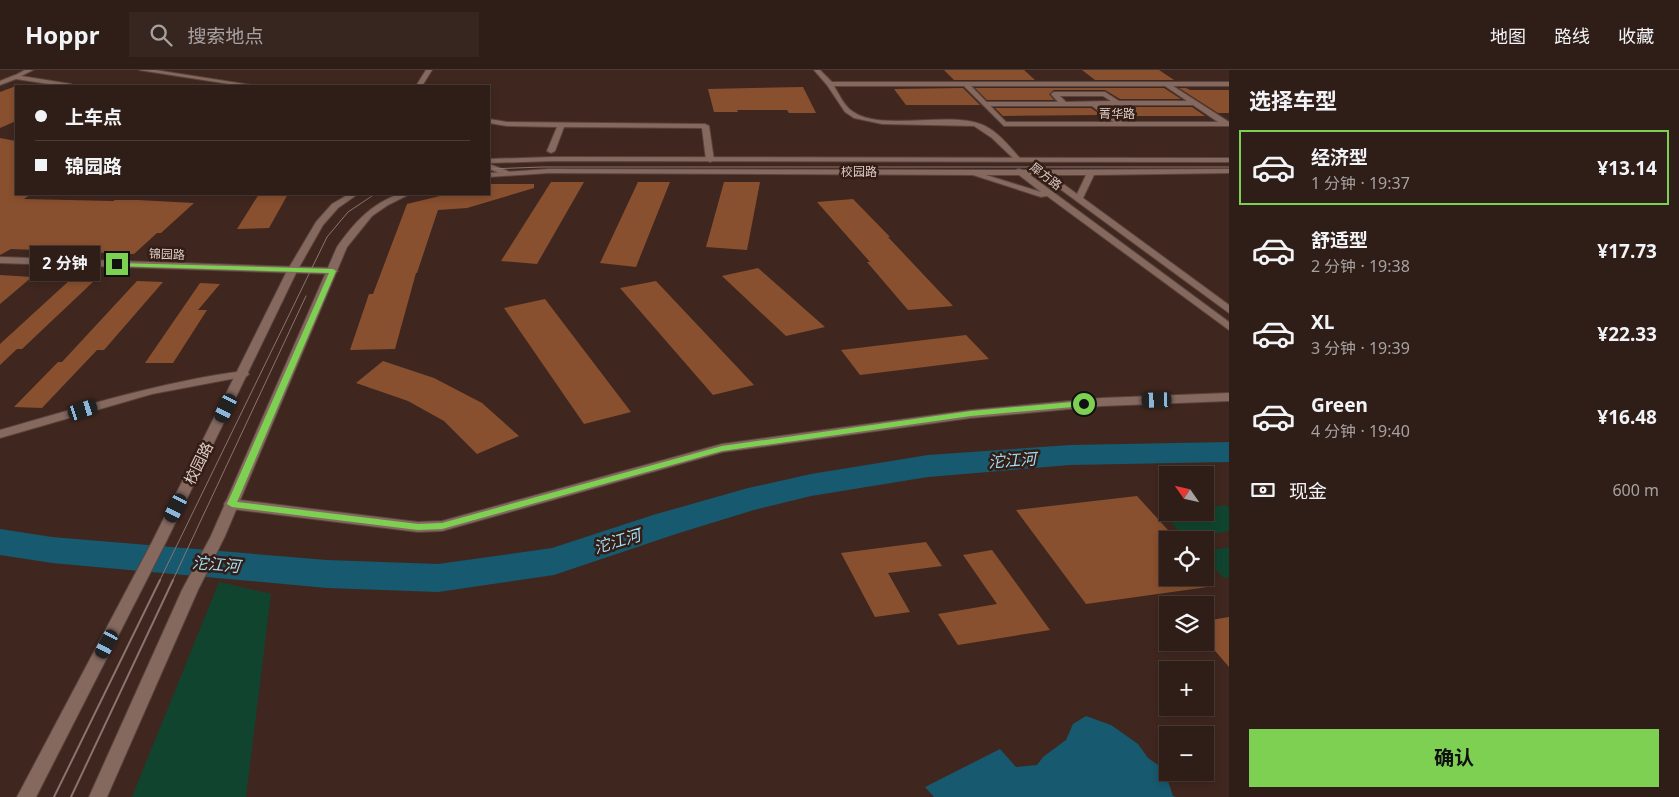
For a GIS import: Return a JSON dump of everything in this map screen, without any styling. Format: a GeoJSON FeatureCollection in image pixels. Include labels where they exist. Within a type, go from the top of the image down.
{"type":"FeatureCollection","features":[{"type":"Feature","properties":{"kind":"street"},"geometry":{"type":"LineString","coordinates":[[0,83],[30,70]]}},
{"type":"Feature","properties":{"kind":"street"},"geometry":{"type":"LineString","coordinates":[[142,70],[247,85]]}},
{"type":"Feature","properties":{"kind":"street"},"geometry":{"type":"LineString","coordinates":[[420,85],[429,70]]}},
{"type":"Feature","properties":{"kind":"street"},"geometry":{"type":"LineString","coordinates":[[817,70],[830,84],[852,115],[860,119],[882,122],[968,123],[988,129],[1016,159]]}},
{"type":"Feature","properties":{"kind":"street"},"geometry":{"type":"LineString","coordinates":[[15,77],[65,85]]}},
{"type":"Feature","properties":{"kind":"street"},"geometry":{"type":"LineString","coordinates":[[830,84],[1229,84]]}},
{"type":"Feature","properties":{"kind":"street"},"geometry":{"type":"LineString","coordinates":[[966,84],[986,104],[1194,103]]}},
{"type":"Feature","properties":{"kind":"street"},"geometry":{"type":"LineString","coordinates":[[1071,84],[1119,124]]}},
{"type":"Feature","properties":{"kind":"street"},"geometry":{"type":"LineString","coordinates":[[1166,84],[1228,124]]}},
{"type":"Feature","properties":{"kind":"street"},"geometry":{"type":"LineString","coordinates":[[1066,104],[1054,94],[1105,94],[1117,103]]}},
{"type":"Feature","properties":{"kind":"street","name":"菁华路"},"geometry":{"type":"LineString","coordinates":[[986,104],[1004,124],[1228,124]]}},
{"type":"Feature","properties":{"kind":"street"},"geometry":{"type":"LineString","coordinates":[[490,121],[507,124],[706,126],[710,160]]}},
{"type":"Feature","properties":{"kind":"street"},"geometry":{"type":"LineString","coordinates":[[550,151],[561,125]]}},
{"type":"Feature","properties":{"kind":"street","name":"校园路"},"geometry":{"type":"LineString","coordinates":[[490,161],[553,159],[1229,160]]}},
{"type":"Feature","properties":{"kind":"street","name":"犀方路"},"geometry":{"type":"LineString","coordinates":[[1016,159],[1019,173],[1229,326]]}},
{"type":"Feature","properties":{"kind":"street","name":"犀方路"},"geometry":{"type":"LineString","coordinates":[[1016,159],[1043,173],[1229,310]]}},
{"type":"Feature","properties":{"kind":"street"},"geometry":{"type":"LineString","coordinates":[[490,166],[505,173]]}},
{"type":"Feature","properties":{"kind":"street","name":"校园路"},"geometry":{"type":"LineString","coordinates":[[490,175],[549,171],[966,171],[1019,173],[1229,171]]}},
{"type":"Feature","properties":{"kind":"street"},"geometry":{"type":"LineString","coordinates":[[966,171],[1054,198]]}},
{"type":"Feature","properties":{"kind":"street"},"geometry":{"type":"LineString","coordinates":[[1078,198],[1091,173]]}},
{"type":"Feature","properties":{"kind":"street","name":"校园路"},"geometry":{"type":"LineString","coordinates":[[26,797],[159,542],[292,271],[319,224],[335,206],[352,195]]}},
{"type":"Feature","properties":{"kind":"street"},"geometry":{"type":"LineString","coordinates":[[98,797],[190,590],[218,536],[342,247],[354,229],[373,209],[404,195]]}},
{"type":"Feature","properties":{"kind":"street","name":"锦园路"},"geometry":{"type":"LineString","coordinates":[[0,260],[333,271]]}},
{"type":"Feature","properties":{"kind":"street"},"geometry":{"type":"LineString","coordinates":[[0,434],[116,399],[205,378],[243,374]]}},
{"type":"Feature","properties":{"kind":"street"},"geometry":{"type":"LineString","coordinates":[[232,504],[418,527],[442,526],[722,448],[971,414],[1102,402],[1229,397]]}},
{"type":"Feature","properties":{"kind":"green space"},"geometry":{"type":"Polygon","coordinates":[[[1226,505],[1229,508],[1229,531],[1214,533],[1214,531],[1179,531],[1170,521],[1214,521],[1214,507],[1226,505]]]}},
{"type":"Feature","properties":{"kind":"green space"},"geometry":{"type":"Polygon","coordinates":[[[1229,547],[1229,577],[1224,578],[1214,568],[1214,550],[1229,547]]]}},
{"type":"Feature","properties":{"kind":"green space"},"geometry":{"type":"Polygon","coordinates":[[[219,582],[271,594],[246,797],[132,797],[219,582]]]}},
{"type":"Feature","properties":{"kind":"water"},"geometry":{"type":"Polygon","coordinates":[[[1086,716],[1111,725],[1138,744],[1148,758],[1159,766],[1159,781],[1168,781],[1173,796],[1176,797],[934,797],[925,787],[1000,749],[1016,767],[1037,765],[1043,757],[1066,740],[1073,724],[1086,716]]]}},
{"type":"Feature","properties":{"kind":"building"},"geometry":{"type":"Polygon","coordinates":[[[944,70],[1024,70],[1035,80],[954,80],[944,70]]]}},
{"type":"Feature","properties":{"kind":"building"},"geometry":{"type":"Polygon","coordinates":[[[1082,70],[1159,70],[1174,80],[1095,80],[1082,70]]]}},
{"type":"Feature","properties":{"kind":"building"},"geometry":{"type":"Polygon","coordinates":[[[15,86],[15,121],[0,128],[0,92],[15,86]]]}},
{"type":"Feature","properties":{"kind":"building"},"geometry":{"type":"Polygon","coordinates":[[[803,87],[816,113],[789,113],[787,110],[714,112],[708,89],[803,87]]]}},
{"type":"Feature","properties":{"kind":"building"},"geometry":{"type":"Polygon","coordinates":[[[963,88],[980,105],[906,105],[894,89],[963,88]]]}},
{"type":"Feature","properties":{"kind":"building"},"geometry":{"type":"Polygon","coordinates":[[[975,88],[1164,88],[1181,99],[1120,99],[1105,90],[1054,90],[1049,94],[1054,100],[987,100],[975,88]]]}},
{"type":"Feature","properties":{"kind":"building"},"geometry":{"type":"Polygon","coordinates":[[[1179,88],[1190,90],[1229,90],[1229,113],[1218,113],[1179,88]]]}},
{"type":"Feature","properties":{"kind":"building"},"geometry":{"type":"Polygon","coordinates":[[[1105,107],[1192,107],[1205,116],[1117,116],[1105,107]]]}},
{"type":"Feature","properties":{"kind":"building"},"geometry":{"type":"Polygon","coordinates":[[[995,108],[1091,108],[1101,115],[1003,116],[995,108]]]}},
{"type":"Feature","properties":{"kind":"building"},"geometry":{"type":"Polygon","coordinates":[[[0,138],[15,141],[15,195],[30,195],[24,199],[138,200],[194,203],[134,254],[11,249],[0,255],[0,138]]]}},
{"type":"Feature","properties":{"kind":"building"},"geometry":{"type":"Polygon","coordinates":[[[551,182],[584,182],[537,264],[501,261],[551,182]]]}},
{"type":"Feature","properties":{"kind":"building"},"geometry":{"type":"Polygon","coordinates":[[[638,182],[670,182],[636,267],[600,263],[638,182]]]}},
{"type":"Feature","properties":{"kind":"building"},"geometry":{"type":"Polygon","coordinates":[[[724,182],[760,182],[747,250],[706,247],[724,182]]]}},
{"type":"Feature","properties":{"kind":"building"},"geometry":{"type":"Polygon","coordinates":[[[490,184],[534,184],[534,188],[467,208],[438,210],[416,273],[395,349],[350,350],[369,294],[373,294],[407,204],[444,195],[490,195],[490,184]]]}},
{"type":"Feature","properties":{"kind":"building"},"geometry":{"type":"Polygon","coordinates":[[[258,195],[287,195],[269,228],[237,229],[258,195]]]}},
{"type":"Feature","properties":{"kind":"building"},"geometry":{"type":"Polygon","coordinates":[[[853,199],[953,306],[908,310],[867,262],[870,262],[817,202],[853,199]]]}},
{"type":"Feature","properties":{"kind":"building"},"geometry":{"type":"Polygon","coordinates":[[[758,268],[825,327],[786,336],[722,276],[758,268]]]}},
{"type":"Feature","properties":{"kind":"building"},"geometry":{"type":"Polygon","coordinates":[[[0,275],[32,277],[0,304],[0,275]]]}},
{"type":"Feature","properties":{"kind":"building"},"geometry":{"type":"Polygon","coordinates":[[[71,279],[94,281],[22,349],[17,349],[0,365],[0,344],[71,279]]]}},
{"type":"Feature","properties":{"kind":"building"},"geometry":{"type":"Polygon","coordinates":[[[137,281],[163,282],[104,350],[97,350],[42,408],[14,407],[58,362],[62,362],[137,281]]]}},
{"type":"Feature","properties":{"kind":"building"},"geometry":{"type":"Polygon","coordinates":[[[656,281],[754,385],[713,395],[620,288],[656,281]]]}},
{"type":"Feature","properties":{"kind":"building"},"geometry":{"type":"Polygon","coordinates":[[[200,283],[220,284],[198,310],[207,310],[173,363],[145,363],[200,283]]]}},
{"type":"Feature","properties":{"kind":"building"},"geometry":{"type":"Polygon","coordinates":[[[545,299],[631,412],[584,424],[504,308],[545,299]]]}},
{"type":"Feature","properties":{"kind":"building"},"geometry":{"type":"Polygon","coordinates":[[[966,335],[989,359],[860,375],[841,350],[966,335]]]}},
{"type":"Feature","properties":{"kind":"building"},"geometry":{"type":"Polygon","coordinates":[[[383,361],[434,378],[482,403],[519,436],[477,454],[444,421],[408,401],[356,383],[383,361]]]}},
{"type":"Feature","properties":{"kind":"building"},"geometry":{"type":"Polygon","coordinates":[[[1137,496],[1169,531],[1159,531],[1159,586],[1214,586],[1215,578],[1215,586],[1086,604],[1016,510],[1137,496]]]}},
{"type":"Feature","properties":{"kind":"building"},"geometry":{"type":"Polygon","coordinates":[[[926,542],[942,566],[888,573],[910,612],[875,617],[841,553],[926,542]]]}},
{"type":"Feature","properties":{"kind":"building"},"geometry":{"type":"Polygon","coordinates":[[[992,550],[1050,630],[958,645],[938,614],[997,604],[963,555],[992,550]]]}},
{"type":"Feature","properties":{"kind":"building"},"geometry":{"type":"Polygon","coordinates":[[[1229,617],[1229,667],[1214,650],[1214,620],[1229,617]]]}},
{"type":"Feature","properties":{"kind":"waterway","name":"沱江河"},"geometry":{"type":"LineString","coordinates":[[0,542],[52,550],[327,574],[438,578],[554,561],[666,524],[748,500],[811,485],[928,466],[1070,455],[1229,452]]}},
{"type":"Feature","properties":{"kind":"tram line"},"geometry":{"type":"LineString","coordinates":[[490,169],[542,167],[1229,167]]}},
{"type":"Feature","properties":{"kind":"tram line"},"geometry":{"type":"LineString","coordinates":[[159,582],[327,237],[348,212],[374,195]]}},
{"type":"Feature","properties":{"kind":"tram line"},"geometry":{"type":"LineString","coordinates":[[172,582],[306,296]]}},
{"type":"Feature","properties":{"kind":"tram line"},"geometry":{"type":"LineString","coordinates":[[54,797],[160,580]]}},
{"type":"Feature","properties":{"kind":"tram line"},"geometry":{"type":"LineString","coordinates":[[71,797],[173,580]]}},
{"type":"Feature","properties":{"kind":"route"},"geometry":{"type":"LineString","coordinates":[[117,264],[333,271],[232,504],[418,527],[442,526],[480,517],[722,448],[971,414],[1084,404]]}}]}
